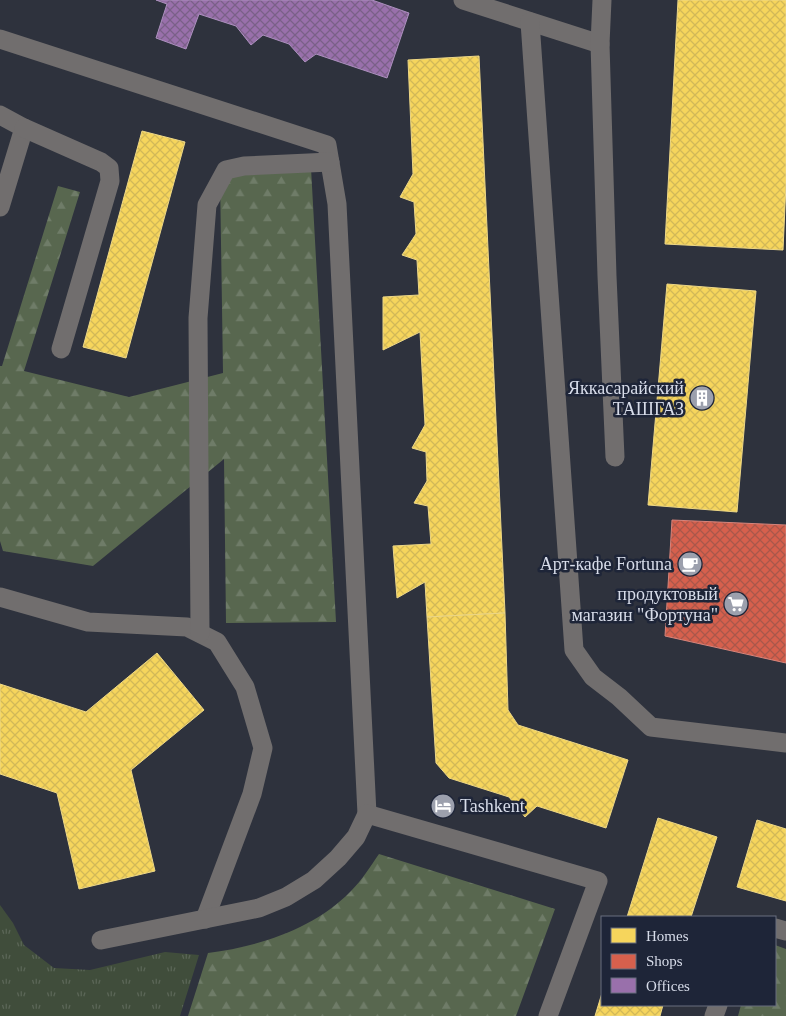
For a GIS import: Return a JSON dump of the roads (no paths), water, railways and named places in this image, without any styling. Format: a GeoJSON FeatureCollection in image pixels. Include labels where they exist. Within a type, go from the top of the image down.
{"type":"FeatureCollection","features":[{"type":"Feature","properties":{"kind":"lane"},"geometry":{"type":"LineString","coordinates":[[463,0],[600,44]]}},
{"type":"Feature","properties":{"kind":"lane"},"geometry":{"type":"LineString","coordinates":[[602,0],[600,44],[615,457]]}},
{"type":"Feature","properties":{"kind":"lane"},"geometry":{"type":"LineString","coordinates":[[530,22],[574,650],[593,677],[619,696],[651,727],[786,743]]}},
{"type":"Feature","properties":{"kind":"lane"},"geometry":{"type":"LineString","coordinates":[[0,38],[327,145],[338,204],[367,814],[356,837],[338,858],[314,880],[286,897],[259,908],[100,940]]}},
{"type":"Feature","properties":{"kind":"lane"},"geometry":{"type":"LineString","coordinates":[[0,115],[24,128],[101,162],[109,168],[110,181],[61,348]]}},
{"type":"Feature","properties":{"kind":"lane"},"geometry":{"type":"LineString","coordinates":[[0,207],[24,128]]}},
{"type":"Feature","properties":{"kind":"lane"},"geometry":{"type":"LineString","coordinates":[[200,634],[198,318],[207,205],[226,170],[244,166],[330,162]]}},
{"type":"Feature","properties":{"kind":"lane"},"geometry":{"type":"LineString","coordinates":[[0,597],[88,622],[187,627],[217,642],[245,687],[263,748],[252,794],[205,919]]}},
{"type":"Feature","properties":{"kind":"lane"},"geometry":{"type":"LineString","coordinates":[[367,814],[598,880],[548,1016]]}},
{"type":"Feature","properties":{"kind":"place","name":"Яккасарайский ТАШГАЗ"},"geometry":{"type":"Point","coordinates":[702,398]}},
{"type":"Feature","properties":{"kind":"place","name":"Арт-кафе Fortuna"},"geometry":{"type":"Point","coordinates":[690,564]}},
{"type":"Feature","properties":{"kind":"place","name":"продуктовый магазин \"Фортуна\""},"geometry":{"type":"Point","coordinates":[736,604]}},
{"type":"Feature","properties":{"kind":"place","name":"Tashkent"},"geometry":{"type":"Point","coordinates":[443,806]}}]}
